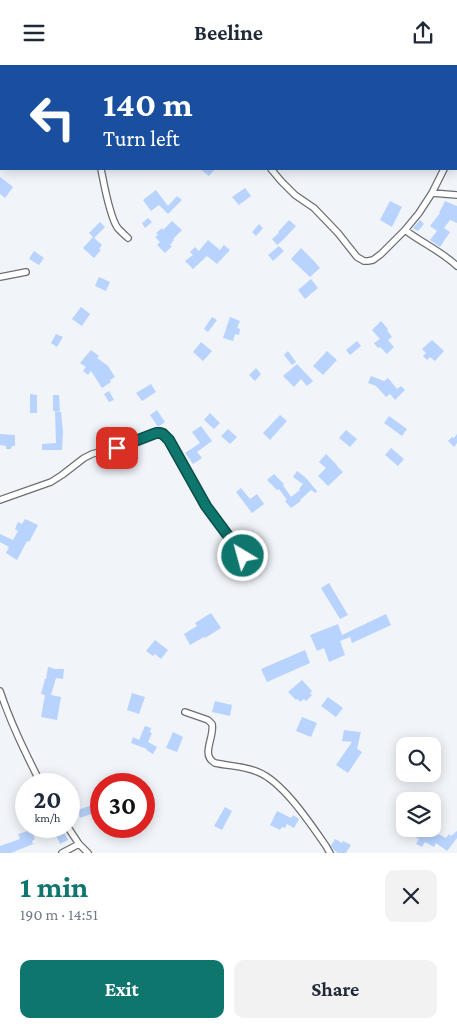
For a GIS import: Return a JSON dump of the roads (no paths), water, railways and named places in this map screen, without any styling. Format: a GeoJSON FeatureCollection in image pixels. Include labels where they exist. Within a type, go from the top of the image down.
{"type":"FeatureCollection","features":[{"type":"Feature","properties":{"kind":"street"},"geometry":{"type":"LineString","coordinates":[[102,170],[114,220],[118,228],[128,239]]}},
{"type":"Feature","properties":{"kind":"street"},"geometry":{"type":"LineString","coordinates":[[272,170],[295,195],[314,208],[338,233],[357,257],[364,261],[373,260],[405,230],[432,193],[444,170]]}},
{"type":"Feature","properties":{"kind":"street"},"geometry":{"type":"LineString","coordinates":[[432,193],[457,195]]}},
{"type":"Feature","properties":{"kind":"street"},"geometry":{"type":"LineString","coordinates":[[405,230],[440,252],[457,266]]}},
{"type":"Feature","properties":{"kind":"street"},"geometry":{"type":"LineString","coordinates":[[0,277],[26,272]]}},
{"type":"Feature","properties":{"kind":"street"},"geometry":{"type":"LineString","coordinates":[[0,500],[51,482],[92,454],[160,433],[169,440],[206,506],[243,556]]}},
{"type":"Feature","properties":{"kind":"street"},"geometry":{"type":"LineString","coordinates":[[0,691],[9,717],[36,773]]}},
{"type":"Feature","properties":{"kind":"street"},"geometry":{"type":"LineString","coordinates":[[185,712],[208,720],[212,724],[213,731],[208,750],[210,760],[215,763],[255,770],[264,774],[293,802],[330,853]]}},
{"type":"Feature","properties":{"kind":"street"},"geometry":{"type":"LineString","coordinates":[[76,838],[88,853]]}},
{"type":"Feature","properties":{"kind":"street"},"geometry":{"type":"LineString","coordinates":[[62,853],[80,844]]}}]}
